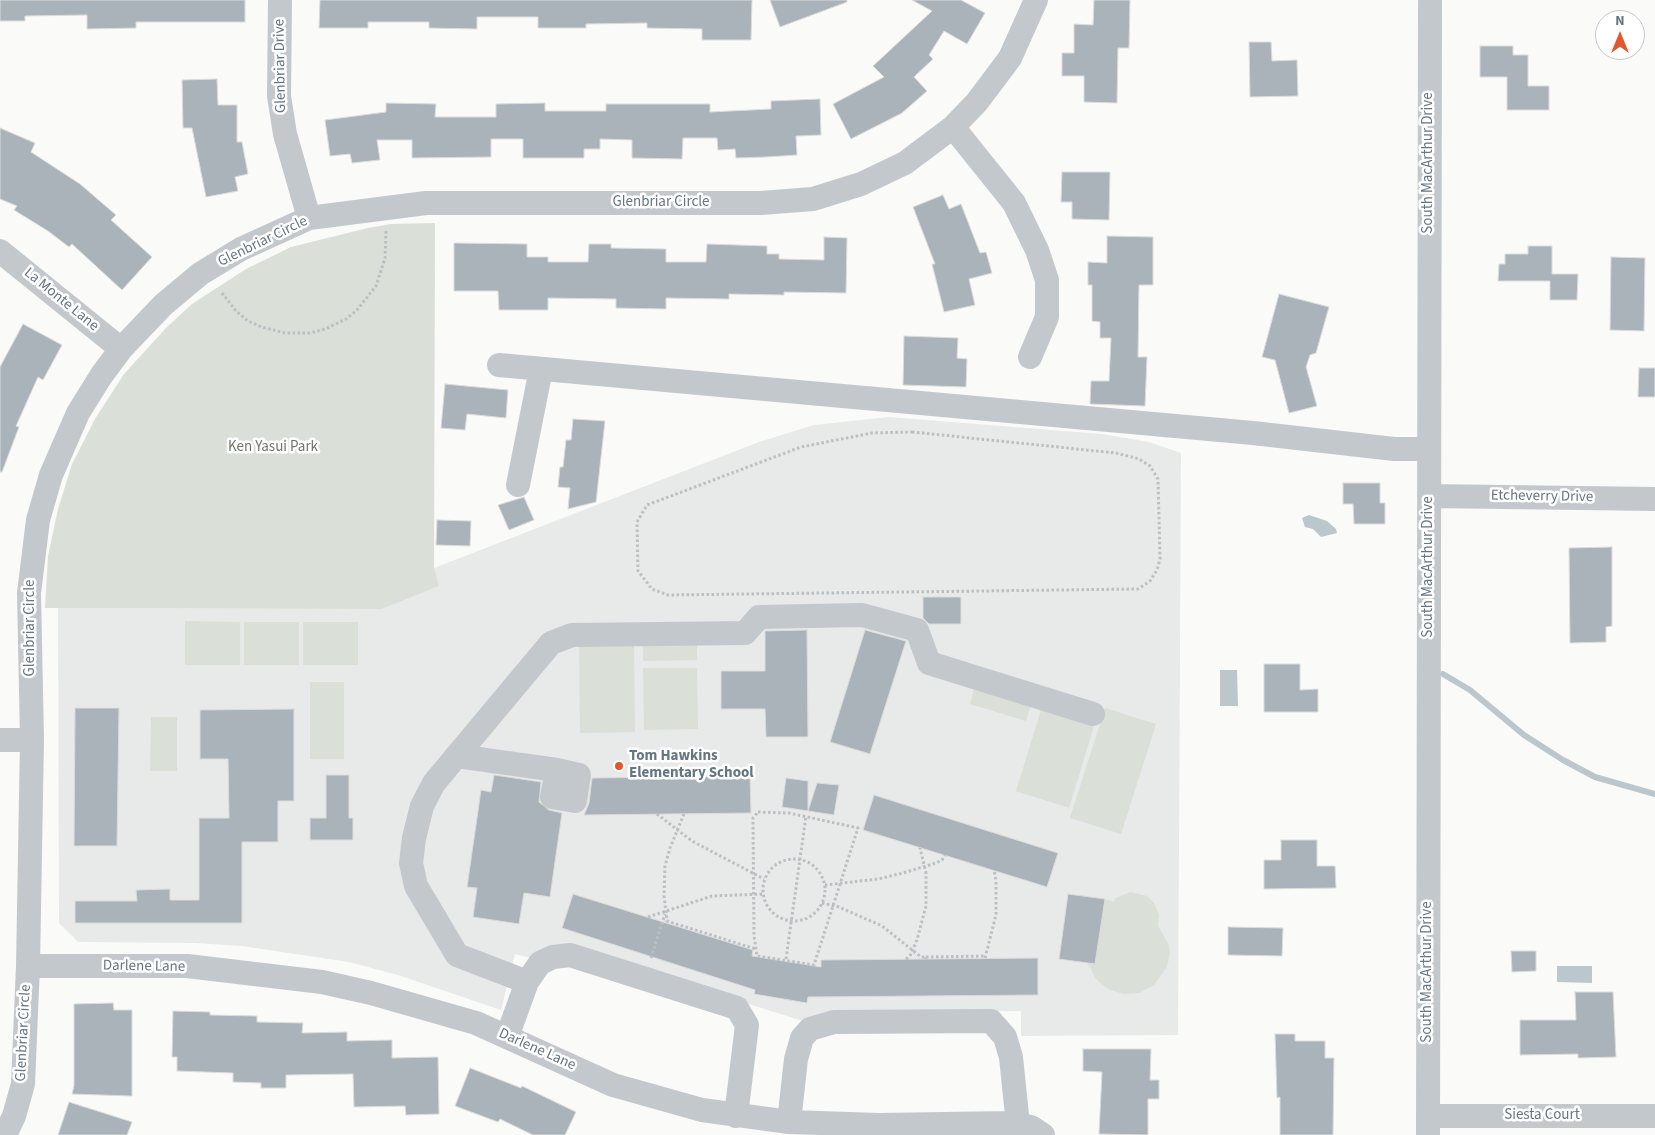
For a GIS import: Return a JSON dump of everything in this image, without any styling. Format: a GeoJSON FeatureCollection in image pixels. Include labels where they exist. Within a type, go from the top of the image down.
{"type":"FeatureCollection","features":[{"type":"Feature","properties":{"kind":"street","name":"Glenbriar Drive"},"geometry":{"type":"LineString","coordinates":[[280,0],[279,96],[285,134],[309,218]]}},
{"type":"Feature","properties":{"kind":"street","name":"Glenbriar Circle"},"geometry":{"type":"LineString","coordinates":[[5,1135],[14,1116],[23,1084],[28,966],[32,740],[29,593],[38,520],[50,475],[78,412],[121,349],[163,305],[200,274],[241,249],[309,218],[426,203],[761,203],[813,199],[861,184],[905,163],[953,127],[977,102],[1010,58],[1036,0]]}},
{"type":"Feature","properties":{"kind":"street","name":"South MacArthur Drive"},"geometry":{"type":"LineString","coordinates":[[1428,1126],[1430,0]]}},
{"type":"Feature","properties":{"kind":"street"},"geometry":{"type":"LineString","coordinates":[[953,127],[1014,203],[1037,250],[1046,280],[1046,317],[1030,357]]}},
{"type":"Feature","properties":{"kind":"street","name":"La Monte Lane"},"geometry":{"type":"LineString","coordinates":[[0,251],[121,349]]}},
{"type":"Feature","properties":{"kind":"street"},"geometry":{"type":"LineString","coordinates":[[498,365],[1253,433],[1394,449],[1429,449]]}},
{"type":"Feature","properties":{"kind":"street"},"geometry":{"type":"LineString","coordinates":[[518,485],[541,369]]}},
{"type":"Feature","properties":{"kind":"street","name":"Etcheverry Drive"},"geometry":{"type":"LineString","coordinates":[[1429,496],[1655,499]]}},
{"type":"Feature","properties":{"kind":"street"},"geometry":{"type":"LineString","coordinates":[[527,982],[457,955],[416,886],[412,863],[414,838],[422,806],[434,783],[551,643],[572,635],[745,633],[759,617],[862,615],[917,630],[929,663],[1093,714]]}},
{"type":"Feature","properties":{"kind":"street"},"geometry":{"type":"LineString","coordinates":[[0,740],[32,740]]}},
{"type":"Feature","properties":{"kind":"street"},"geometry":{"type":"LineString","coordinates":[[457,756],[557,770]]}},
{"type":"Feature","properties":{"kind":"street"},"geometry":{"type":"LineString","coordinates":[[507,1037],[527,982],[540,963],[553,958],[570,956],[736,1008],[747,1024],[736,1116]]}},
{"type":"Feature","properties":{"kind":"street","name":"Darlene Lane"},"geometry":{"type":"LineString","coordinates":[[28,966],[188,966],[322,982],[371,993],[476,1022],[613,1085],[702,1110],[789,1122],[1018,1125],[1031,1128],[1043,1135]]}},
{"type":"Feature","properties":{"kind":"street"},"geometry":{"type":"LineString","coordinates":[[789,1122],[796,1059],[802,1038],[810,1029],[834,1022],[991,1021],[1005,1037],[1012,1057],[1018,1125]]}},
{"type":"Feature","properties":{"kind":"street","name":"Siesta Court"},"geometry":{"type":"LineString","coordinates":[[1428,1126],[1655,1116]]}},
{"type":"Feature","properties":{"kind":"path"},"geometry":{"type":"LineString","coordinates":[[222,293],[236,310],[248,320],[262,327],[285,334],[310,333],[325,329],[346,319],[357,310],[376,286],[385,258],[386,231]]}},
{"type":"Feature","properties":{"kind":"path"},"geometry":{"type":"LineString","coordinates":[[912,432],[1116,453],[1139,459],[1150,466],[1158,479],[1160,559],[1157,570],[1150,581],[1138,588],[668,595],[652,589],[638,571],[636,564],[637,522],[647,506],[653,502],[801,447],[872,433],[912,432]]}},
{"type":"Feature","properties":{"kind":"path"},"geometry":{"type":"LineString","coordinates":[[758,812],[789,813],[858,828],[814,965],[786,959],[757,956],[753,873],[753,818],[758,812]]}},
{"type":"Feature","properties":{"kind":"path"},"geometry":{"type":"LineString","coordinates":[[657,814],[678,831],[764,879]]}},
{"type":"Feature","properties":{"kind":"path"},"geometry":{"type":"LineString","coordinates":[[684,814],[665,866],[667,921],[756,949]]}},
{"type":"Feature","properties":{"kind":"path"},"geometry":{"type":"LineString","coordinates":[[786,959],[806,816]]}},
{"type":"Feature","properties":{"kind":"path"},"geometry":{"type":"LineString","coordinates":[[906,960],[913,950],[926,906],[925,867],[920,848]]}},
{"type":"Feature","properties":{"kind":"path"},"geometry":{"type":"LineString","coordinates":[[825,885],[878,879],[925,867],[942,860],[945,855]]}},
{"type":"Feature","properties":{"kind":"path"},"geometry":{"type":"LineString","coordinates":[[800,859],[810,862],[818,870],[825,885],[822,903],[812,916],[791,921],[774,914],[768,907],[763,894],[764,879],[768,871],[783,860],[800,859]]}},
{"type":"Feature","properties":{"kind":"path"},"geometry":{"type":"LineString","coordinates":[[822,903],[833,905],[882,926],[921,957],[985,957],[996,915],[996,880],[994,870]]}},
{"type":"Feature","properties":{"kind":"path"},"geometry":{"type":"LineString","coordinates":[[648,917],[712,896],[763,894]]}},
{"type":"Feature","properties":{"kind":"path"},"geometry":{"type":"LineString","coordinates":[[651,959],[666,911]]}},
{"type":"Feature","properties":{"kind":"shaded area","name":"Tom Hawkins Elementary School"},"geometry":{"type":"Polygon","coordinates":[[[889,417],[1102,434],[1149,442],[1181,453],[1178,1035],[1021,1036],[1021,1011],[831,1013],[806,1022],[574,949],[535,959],[515,954],[501,1010],[398,975],[349,962],[242,946],[195,943],[78,942],[59,923],[58,608],[382,609],[438,586],[434,568],[759,442],[814,425],[889,417]]]}},
{"type":"Feature","properties":{"kind":"shaded area"},"geometry":{"type":"Polygon","coordinates":[[[1309,515],[1327,521],[1336,529],[1337,533],[1321,537],[1313,529],[1305,527],[1302,518],[1309,515]]]}},
{"type":"Feature","properties":{"kind":"shaded area"},"geometry":{"type":"Polygon","coordinates":[[[1220,670],[1237,670],[1238,706],[1220,706],[1220,670]]]}},
{"type":"Feature","properties":{"kind":"shaded area"},"geometry":{"type":"Polygon","coordinates":[[[1557,966],[1592,966],[1592,983],[1557,982],[1557,966]]]}},
{"type":"Feature","properties":{"kind":"green space","name":"Ken Yasui Park"},"geometry":{"type":"Polygon","coordinates":[[[435,223],[434,568],[439,586],[382,609],[45,608],[48,556],[58,509],[72,464],[95,419],[124,374],[167,327],[192,304],[246,269],[291,247],[391,224],[435,223]]]}},
{"type":"Feature","properties":{"kind":"green space"},"geometry":{"type":"Polygon","coordinates":[[[185,621],[240,622],[240,665],[185,665],[185,621]]]}},
{"type":"Feature","properties":{"kind":"green space"},"geometry":{"type":"Polygon","coordinates":[[[244,622],[299,622],[299,665],[244,665],[244,622]]]}},
{"type":"Feature","properties":{"kind":"green space"},"geometry":{"type":"Polygon","coordinates":[[[303,622],[358,622],[358,665],[303,665],[303,622]]]}},
{"type":"Feature","properties":{"kind":"green space"},"geometry":{"type":"Polygon","coordinates":[[[643,645],[697,645],[697,660],[643,661],[643,645]]]}},
{"type":"Feature","properties":{"kind":"green space"},"geometry":{"type":"Polygon","coordinates":[[[579,646],[634,646],[635,732],[580,733],[579,646]]]}},
{"type":"Feature","properties":{"kind":"green space"},"geometry":{"type":"Polygon","coordinates":[[[643,668],[697,668],[698,729],[644,730],[643,668]]]}},
{"type":"Feature","properties":{"kind":"green space"},"geometry":{"type":"Polygon","coordinates":[[[310,682],[344,682],[344,759],[310,759],[310,682]]]}},
{"type":"Feature","properties":{"kind":"green space"},"geometry":{"type":"Polygon","coordinates":[[[974,689],[1031,705],[1026,721],[970,704],[974,689]]]}},
{"type":"Feature","properties":{"kind":"green space"},"geometry":{"type":"Polygon","coordinates":[[[1105,708],[1156,724],[1121,834],[1070,818],[1105,708]]]}},
{"type":"Feature","properties":{"kind":"green space"},"geometry":{"type":"Polygon","coordinates":[[[1041,710],[1094,726],[1069,808],[1016,791],[1041,710]]]}},
{"type":"Feature","properties":{"kind":"green space"},"geometry":{"type":"Polygon","coordinates":[[[151,717],[177,717],[177,771],[150,771],[151,717]]]}},
{"type":"Feature","properties":{"kind":"green space"},"geometry":{"type":"Polygon","coordinates":[[[1130,892],[1147,896],[1154,903],[1159,915],[1158,926],[1169,945],[1170,953],[1167,967],[1154,985],[1139,993],[1124,994],[1110,990],[1096,979],[1088,963],[1095,964],[1105,899],[1114,902],[1116,898],[1130,892]]]}},
{"type":"Feature","properties":{"kind":"building"},"geometry":{"type":"Polygon","coordinates":[[[0,0],[245,0],[245,22],[136,22],[136,28],[87,29],[87,15],[25,16],[25,21],[0,21],[0,0]]]}},
{"type":"Feature","properties":{"kind":"building"},"geometry":{"type":"Polygon","coordinates":[[[320,0],[752,0],[751,40],[702,40],[702,29],[647,28],[647,23],[586,24],[586,28],[538,28],[538,17],[477,17],[477,29],[429,28],[429,22],[368,22],[368,28],[319,28],[320,0]]]}},
{"type":"Feature","properties":{"kind":"building"},"geometry":{"type":"Polygon","coordinates":[[[770,0],[847,0],[847,2],[780,27],[770,0]]]}},
{"type":"Feature","properties":{"kind":"building"},"geometry":{"type":"Polygon","coordinates":[[[912,0],[961,0],[985,13],[967,44],[944,31],[929,55],[933,59],[914,77],[927,91],[902,113],[851,139],[833,104],[884,77],[873,66],[932,11],[912,0]]]}},
{"type":"Feature","properties":{"kind":"building"},"geometry":{"type":"Polygon","coordinates":[[[1094,0],[1130,0],[1129,48],[1118,48],[1117,103],[1084,102],[1084,76],[1062,76],[1062,53],[1074,53],[1074,24],[1093,25],[1094,0]]]}},
{"type":"Feature","properties":{"kind":"building"},"geometry":{"type":"Polygon","coordinates":[[[1249,42],[1271,42],[1272,61],[1297,60],[1298,96],[1250,97],[1249,42]]]}},
{"type":"Feature","properties":{"kind":"building"},"geometry":{"type":"Polygon","coordinates":[[[1480,46],[1513,46],[1513,55],[1528,55],[1528,86],[1549,86],[1549,110],[1507,110],[1507,77],[1480,77],[1480,46]]]}},
{"type":"Feature","properties":{"kind":"building"},"geometry":{"type":"Polygon","coordinates":[[[217,79],[218,105],[237,105],[237,142],[242,142],[248,174],[235,177],[238,191],[206,197],[192,128],[183,128],[182,80],[217,79]]]}},
{"type":"Feature","properties":{"kind":"building"},"geometry":{"type":"Polygon","coordinates":[[[820,99],[821,135],[796,136],[797,155],[766,157],[736,158],[735,149],[718,150],[717,138],[683,138],[682,159],[632,158],[632,140],[600,139],[600,149],[584,149],[584,158],[523,158],[523,139],[491,139],[491,157],[412,158],[412,140],[377,140],[380,160],[352,163],[350,154],[330,156],[325,120],[386,112],[386,103],[436,104],[435,117],[496,117],[496,104],[545,103],[545,111],[606,111],[606,104],[710,104],[710,112],[771,109],[771,101],[820,99]]]}},
{"type":"Feature","properties":{"kind":"building"},"geometry":{"type":"Polygon","coordinates":[[[0,128],[35,143],[31,152],[80,184],[116,215],[111,220],[152,257],[122,290],[72,244],[69,247],[48,231],[14,210],[17,206],[0,199],[0,128]]]}},
{"type":"Feature","properties":{"kind":"building"},"geometry":{"type":"Polygon","coordinates":[[[1062,172],[1110,172],[1109,220],[1072,219],[1072,202],[1061,202],[1062,172]]]}},
{"type":"Feature","properties":{"kind":"building"},"geometry":{"type":"Polygon","coordinates":[[[943,195],[949,209],[961,204],[980,253],[986,252],[992,273],[969,279],[975,305],[944,312],[932,264],[935,264],[913,207],[943,195]]]}},
{"type":"Feature","properties":{"kind":"building"},"geometry":{"type":"Polygon","coordinates":[[[1107,236],[1153,237],[1153,285],[1139,285],[1138,357],[1147,357],[1145,406],[1090,404],[1091,381],[1109,381],[1111,338],[1100,338],[1100,322],[1092,321],[1092,285],[1088,285],[1088,262],[1107,263],[1107,236]]]}},
{"type":"Feature","properties":{"kind":"building"},"geometry":{"type":"Polygon","coordinates":[[[824,237],[847,238],[846,293],[784,292],[784,295],[729,294],[729,299],[666,298],[666,309],[616,308],[616,299],[548,298],[548,310],[499,310],[498,291],[454,291],[454,243],[527,244],[527,257],[548,257],[548,262],[588,262],[589,244],[611,244],[611,248],[666,249],[666,262],[706,262],[707,244],[767,246],[767,254],[779,254],[779,259],[824,260],[824,237]]]}},
{"type":"Feature","properties":{"kind":"building"},"geometry":{"type":"Polygon","coordinates":[[[1528,246],[1552,246],[1552,274],[1578,274],[1577,300],[1550,300],[1550,281],[1498,281],[1499,264],[1505,264],[1505,254],[1528,254],[1528,246]]]}},
{"type":"Feature","properties":{"kind":"building"},"geometry":{"type":"Polygon","coordinates":[[[1611,257],[1645,258],[1644,331],[1610,330],[1611,257]]]}},
{"type":"Feature","properties":{"kind":"building"},"geometry":{"type":"Polygon","coordinates":[[[1279,294],[1329,307],[1316,353],[1310,355],[1306,367],[1317,406],[1289,413],[1275,360],[1262,357],[1279,294]]]}},
{"type":"Feature","properties":{"kind":"building"},"geometry":{"type":"Polygon","coordinates":[[[23,324],[62,345],[43,380],[38,377],[16,426],[19,427],[2,472],[0,472],[0,367],[23,324]]]}},
{"type":"Feature","properties":{"kind":"building"},"geometry":{"type":"Polygon","coordinates":[[[904,336],[958,338],[957,358],[967,359],[966,387],[903,385],[904,336]]]}},
{"type":"Feature","properties":{"kind":"building"},"geometry":{"type":"Polygon","coordinates":[[[1639,368],[1655,368],[1655,397],[1638,397],[1639,368]]]}},
{"type":"Feature","properties":{"kind":"building"},"geometry":{"type":"Polygon","coordinates":[[[445,384],[508,390],[506,418],[467,414],[465,430],[441,428],[445,384]]]}},
{"type":"Feature","properties":{"kind":"building"},"geometry":{"type":"Polygon","coordinates":[[[573,419],[605,421],[596,502],[568,509],[570,488],[558,487],[560,467],[563,467],[566,440],[571,440],[573,419]]]}},
{"type":"Feature","properties":{"kind":"building"},"geometry":{"type":"Polygon","coordinates":[[[1343,483],[1380,483],[1380,503],[1385,503],[1385,524],[1354,524],[1353,504],[1343,504],[1343,483]]]}},
{"type":"Feature","properties":{"kind":"building"},"geometry":{"type":"Polygon","coordinates":[[[524,497],[534,520],[509,530],[498,505],[524,497]]]}},
{"type":"Feature","properties":{"kind":"building"},"geometry":{"type":"Polygon","coordinates":[[[437,520],[471,521],[470,546],[436,545],[437,520]]]}},
{"type":"Feature","properties":{"kind":"building"},"geometry":{"type":"Polygon","coordinates":[[[1612,547],[1612,626],[1606,627],[1606,642],[1570,643],[1569,548],[1612,547]]]}},
{"type":"Feature","properties":{"kind":"building"},"geometry":{"type":"Polygon","coordinates":[[[923,597],[961,597],[961,624],[929,624],[923,618],[923,597]]]}},
{"type":"Feature","properties":{"kind":"building"},"geometry":{"type":"Polygon","coordinates":[[[807,630],[808,737],[766,737],[765,709],[721,709],[721,671],[765,671],[765,631],[807,630]]]}},
{"type":"Feature","properties":{"kind":"building"},"geometry":{"type":"Polygon","coordinates":[[[865,630],[906,641],[870,754],[830,742],[865,630]]]}},
{"type":"Feature","properties":{"kind":"building"},"geometry":{"type":"Polygon","coordinates":[[[1264,664],[1300,664],[1300,690],[1318,689],[1318,712],[1264,712],[1264,664]]]}},
{"type":"Feature","properties":{"kind":"building"},"geometry":{"type":"Polygon","coordinates":[[[75,708],[119,708],[117,846],[74,846],[75,708]]]}},
{"type":"Feature","properties":{"kind":"building"},"geometry":{"type":"Polygon","coordinates":[[[294,709],[294,801],[278,801],[278,842],[242,842],[242,923],[75,923],[75,901],[137,901],[136,890],[170,889],[170,900],[199,900],[199,818],[229,818],[228,759],[200,759],[200,710],[294,709]]]}},
{"type":"Feature","properties":{"kind":"building"},"geometry":{"type":"Polygon","coordinates":[[[326,775],[349,775],[349,818],[353,818],[353,840],[310,840],[310,818],[326,818],[326,775]]]}},
{"type":"Feature","properties":{"kind":"building"},"geometry":{"type":"Polygon","coordinates":[[[494,775],[541,782],[539,802],[549,810],[562,813],[550,897],[524,893],[519,924],[473,917],[477,888],[467,887],[481,790],[491,792],[494,775]]]}},
{"type":"Feature","properties":{"kind":"building"},"geometry":{"type":"Polygon","coordinates":[[[750,776],[751,813],[584,815],[589,803],[592,778],[750,776]]]}},
{"type":"Feature","properties":{"kind":"building"},"geometry":{"type":"Polygon","coordinates":[[[786,778],[808,781],[808,811],[782,807],[786,778]]]}},
{"type":"Feature","properties":{"kind":"building"},"geometry":{"type":"Polygon","coordinates":[[[817,783],[839,785],[834,815],[808,811],[817,783]]]}},
{"type":"Feature","properties":{"kind":"building"},"geometry":{"type":"Polygon","coordinates":[[[874,795],[1058,853],[1047,887],[863,830],[874,795]]]}},
{"type":"Feature","properties":{"kind":"building"},"geometry":{"type":"Polygon","coordinates":[[[1281,840],[1317,840],[1317,866],[1335,866],[1336,888],[1264,889],[1264,860],[1281,860],[1281,840]]]}},
{"type":"Feature","properties":{"kind":"building"},"geometry":{"type":"Polygon","coordinates":[[[573,894],[753,950],[752,956],[821,967],[821,960],[1038,958],[1038,995],[808,997],[807,1003],[754,994],[755,990],[562,928],[573,894]]]}},
{"type":"Feature","properties":{"kind":"building"},"geometry":{"type":"Polygon","coordinates":[[[1068,894],[1105,899],[1095,964],[1059,959],[1068,894]]]}},
{"type":"Feature","properties":{"kind":"building"},"geometry":{"type":"Polygon","coordinates":[[[1228,927],[1283,928],[1282,956],[1228,955],[1228,927]]]}},
{"type":"Feature","properties":{"kind":"building"},"geometry":{"type":"Polygon","coordinates":[[[1511,951],[1536,951],[1536,971],[1512,972],[1511,951]]]}},
{"type":"Feature","properties":{"kind":"building"},"geometry":{"type":"Polygon","coordinates":[[[1575,992],[1613,992],[1616,1057],[1578,1058],[1578,1054],[1520,1055],[1520,1020],[1576,1020],[1575,992]]]}},
{"type":"Feature","properties":{"kind":"building"},"geometry":{"type":"Polygon","coordinates":[[[113,1003],[114,1010],[132,1010],[132,1096],[72,1094],[74,1086],[74,1004],[113,1003]]]}},
{"type":"Feature","properties":{"kind":"building"},"geometry":{"type":"Polygon","coordinates":[[[173,1011],[210,1012],[210,1015],[257,1016],[257,1022],[303,1023],[302,1033],[347,1032],[347,1041],[392,1040],[392,1058],[438,1057],[439,1114],[406,1115],[405,1106],[354,1107],[353,1074],[286,1075],[286,1088],[261,1088],[261,1083],[233,1082],[233,1073],[177,1071],[177,1057],[172,1057],[173,1011]]]}},
{"type":"Feature","properties":{"kind":"building"},"geometry":{"type":"Polygon","coordinates":[[[1275,1034],[1295,1034],[1295,1041],[1325,1041],[1325,1058],[1334,1058],[1333,1135],[1280,1135],[1280,1097],[1277,1098],[1275,1034]]]}},
{"type":"Feature","properties":{"kind":"building"},"geometry":{"type":"Polygon","coordinates":[[[1083,1049],[1151,1049],[1150,1080],[1159,1080],[1159,1099],[1148,1099],[1148,1135],[1099,1134],[1102,1072],[1083,1071],[1083,1049]]]}},
{"type":"Feature","properties":{"kind":"building"},"geometry":{"type":"Polygon","coordinates":[[[470,1068],[521,1088],[522,1086],[576,1112],[565,1135],[533,1135],[500,1119],[498,1122],[455,1106],[470,1068]]]}},
{"type":"Feature","properties":{"kind":"building"},"geometry":{"type":"Polygon","coordinates":[[[69,1102],[132,1122],[127,1135],[58,1135],[69,1102]]]}},
{"type":"Feature","properties":{"kind":"waterway"},"geometry":{"type":"LineString","coordinates":[[1443,674],[1470,690],[1524,735],[1563,760],[1595,777],[1655,794]]}},
{"type":"Feature","properties":{"kind":"place","name":"Tom Hawkins Elementary School"},"geometry":{"type":"Point","coordinates":[619,766]}}]}
